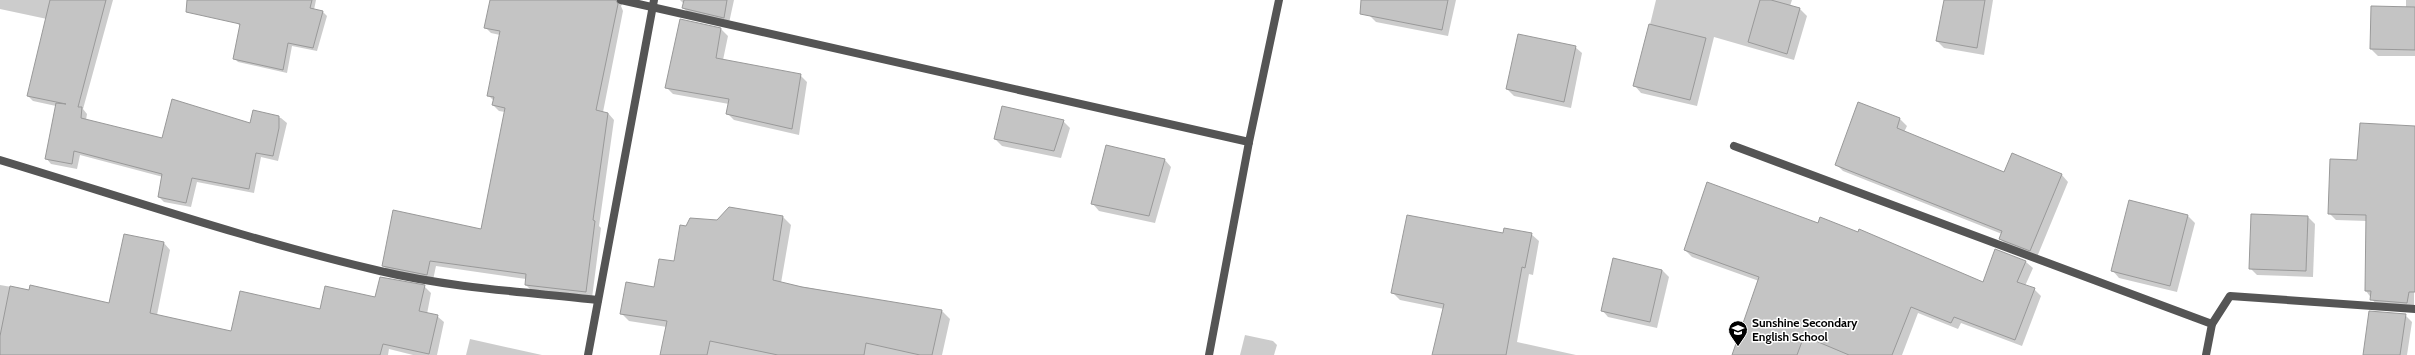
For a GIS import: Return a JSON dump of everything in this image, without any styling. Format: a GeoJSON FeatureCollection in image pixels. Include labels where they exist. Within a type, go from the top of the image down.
{"type":"FeatureCollection","features":[{"type":"Feature","properties":{"kind":"street"},"geometry":{"type":"LineString","coordinates":[[621,0],[653,3],[1249,142]]}},
{"type":"Feature","properties":{"kind":"street"},"geometry":{"type":"LineString","coordinates":[[1210,355],[1249,142],[1279,0]]}},
{"type":"Feature","properties":{"kind":"street"},"geometry":{"type":"LineString","coordinates":[[588,355],[653,3]]}},
{"type":"Feature","properties":{"kind":"street"},"geometry":{"type":"LineString","coordinates":[[1734,146],[2212,324]]}},
{"type":"Feature","properties":{"kind":"street"},"geometry":{"type":"LineString","coordinates":[[0,160],[219,227],[381,271],[438,282],[598,300]]}},
{"type":"Feature","properties":{"kind":"street"},"geometry":{"type":"LineString","coordinates":[[2206,355],[2212,324],[2230,296],[2415,310]]}},
{"type":"Feature","properties":{"kind":"building"},"geometry":{"type":"Polygon","coordinates":[[[50,0],[106,0],[78,107],[82,107],[81,118],[162,138],[172,99],[250,123],[253,110],[279,116],[279,128],[273,156],[256,153],[249,189],[192,178],[186,203],[158,197],[162,174],[74,151],[72,164],[45,159],[56,103],[66,104],[27,96],[50,0]]]}},
{"type":"Feature","properties":{"kind":"building"},"geometry":{"type":"Polygon","coordinates":[[[187,0],[312,0],[310,8],[323,11],[313,48],[288,43],[283,70],[233,59],[240,24],[186,12],[187,0]]]}},
{"type":"Feature","properties":{"kind":"building"},"geometry":{"type":"Polygon","coordinates":[[[490,0],[616,0],[618,4],[596,110],[608,113],[593,220],[595,221],[586,292],[525,285],[526,274],[430,261],[427,275],[382,266],[393,210],[481,229],[505,108],[492,105],[494,97],[487,96],[500,31],[484,28],[490,0]]]}},
{"type":"Feature","properties":{"kind":"building"},"geometry":{"type":"Polygon","coordinates":[[[684,0],[727,0],[724,18],[682,8],[684,0]]]}},
{"type":"Feature","properties":{"kind":"building"},"geometry":{"type":"Polygon","coordinates":[[[1361,0],[1448,0],[1442,30],[1360,14],[1361,0]]]}},
{"type":"Feature","properties":{"kind":"building"},"geometry":{"type":"Polygon","coordinates":[[[1760,0],[1771,0],[1800,8],[1787,54],[1748,42],[1760,0]]]}},
{"type":"Feature","properties":{"kind":"building"},"geometry":{"type":"Polygon","coordinates":[[[1944,0],[1985,0],[1977,48],[1936,41],[1944,0]]]}},
{"type":"Feature","properties":{"kind":"building"},"geometry":{"type":"Polygon","coordinates":[[[2371,6],[2415,7],[2415,50],[2370,49],[2371,6]]]}},
{"type":"Feature","properties":{"kind":"building"},"geometry":{"type":"Polygon","coordinates":[[[680,19],[721,28],[716,58],[801,74],[792,129],[726,114],[729,99],[665,88],[680,19]]]}},
{"type":"Feature","properties":{"kind":"building"},"geometry":{"type":"Polygon","coordinates":[[[1649,24],[1706,38],[1690,100],[1633,86],[1649,24]]]}},
{"type":"Feature","properties":{"kind":"building"},"geometry":{"type":"Polygon","coordinates":[[[1518,34],[1576,46],[1564,102],[1506,89],[1518,34]]]}},
{"type":"Feature","properties":{"kind":"building"},"geometry":{"type":"Polygon","coordinates":[[[1858,102],[1900,118],[1897,128],[2004,172],[2012,153],[2062,174],[2030,251],[1999,239],[2002,231],[1835,165],[1858,102]]]}},
{"type":"Feature","properties":{"kind":"building"},"geometry":{"type":"Polygon","coordinates":[[[1002,106],[1064,120],[1054,151],[994,139],[1002,106]]]}},
{"type":"Feature","properties":{"kind":"building"},"geometry":{"type":"Polygon","coordinates":[[[2360,123],[2415,126],[2415,292],[2409,292],[2407,303],[2370,300],[2371,291],[2365,291],[2366,215],[2328,214],[2330,159],[2357,160],[2360,123]]]}},
{"type":"Feature","properties":{"kind":"building"},"geometry":{"type":"Polygon","coordinates":[[[1106,145],[1165,159],[1149,216],[1091,204],[1106,145]]]}},
{"type":"Feature","properties":{"kind":"building"},"geometry":{"type":"Polygon","coordinates":[[[1707,182],[1818,223],[1820,217],[1858,232],[1859,229],[1983,282],[1995,249],[2026,261],[2017,282],[2035,288],[2015,340],[1954,317],[1951,323],[1911,307],[1892,355],[1849,355],[1804,336],[1797,355],[1732,355],[1759,277],[1684,250],[1707,182]]]}},
{"type":"Feature","properties":{"kind":"building"},"geometry":{"type":"Polygon","coordinates":[[[2129,200],[2188,215],[2170,286],[2111,271],[2129,200]]]}},
{"type":"Feature","properties":{"kind":"building"},"geometry":{"type":"Polygon","coordinates":[[[729,207],[783,216],[773,280],[802,287],[942,310],[932,355],[920,355],[866,343],[864,355],[778,355],[710,341],[707,355],[660,355],[667,321],[620,314],[626,282],[654,287],[659,259],[674,261],[680,225],[686,226],[690,218],[717,220],[729,207]]]}},
{"type":"Feature","properties":{"kind":"building"},"geometry":{"type":"Polygon","coordinates":[[[2251,214],[2308,216],[2306,271],[2249,269],[2251,214]]]}},
{"type":"Feature","properties":{"kind":"building"},"geometry":{"type":"Polygon","coordinates":[[[1407,215],[1503,233],[1504,228],[1532,233],[1525,268],[1522,267],[1506,355],[1432,355],[1444,304],[1391,293],[1407,215]]]}},
{"type":"Feature","properties":{"kind":"building"},"geometry":{"type":"Polygon","coordinates":[[[124,234],[164,242],[150,313],[231,331],[240,291],[320,309],[325,286],[375,297],[380,277],[425,285],[419,311],[438,315],[429,354],[383,344],[380,355],[0,355],[0,336],[10,286],[29,290],[30,285],[109,303],[124,234]]]}},
{"type":"Feature","properties":{"kind":"building"},"geometry":{"type":"Polygon","coordinates":[[[1613,258],[1662,270],[1650,322],[1601,311],[1613,258]]]}},
{"type":"Feature","properties":{"kind":"building"},"geometry":{"type":"Polygon","coordinates":[[[2369,311],[2406,314],[2400,355],[2363,355],[2369,311]]]}},
{"type":"Feature","properties":{"kind":"place","name":"Sunshine Secondary English School"},"geometry":{"type":"Point","coordinates":[1738,347]}}]}
